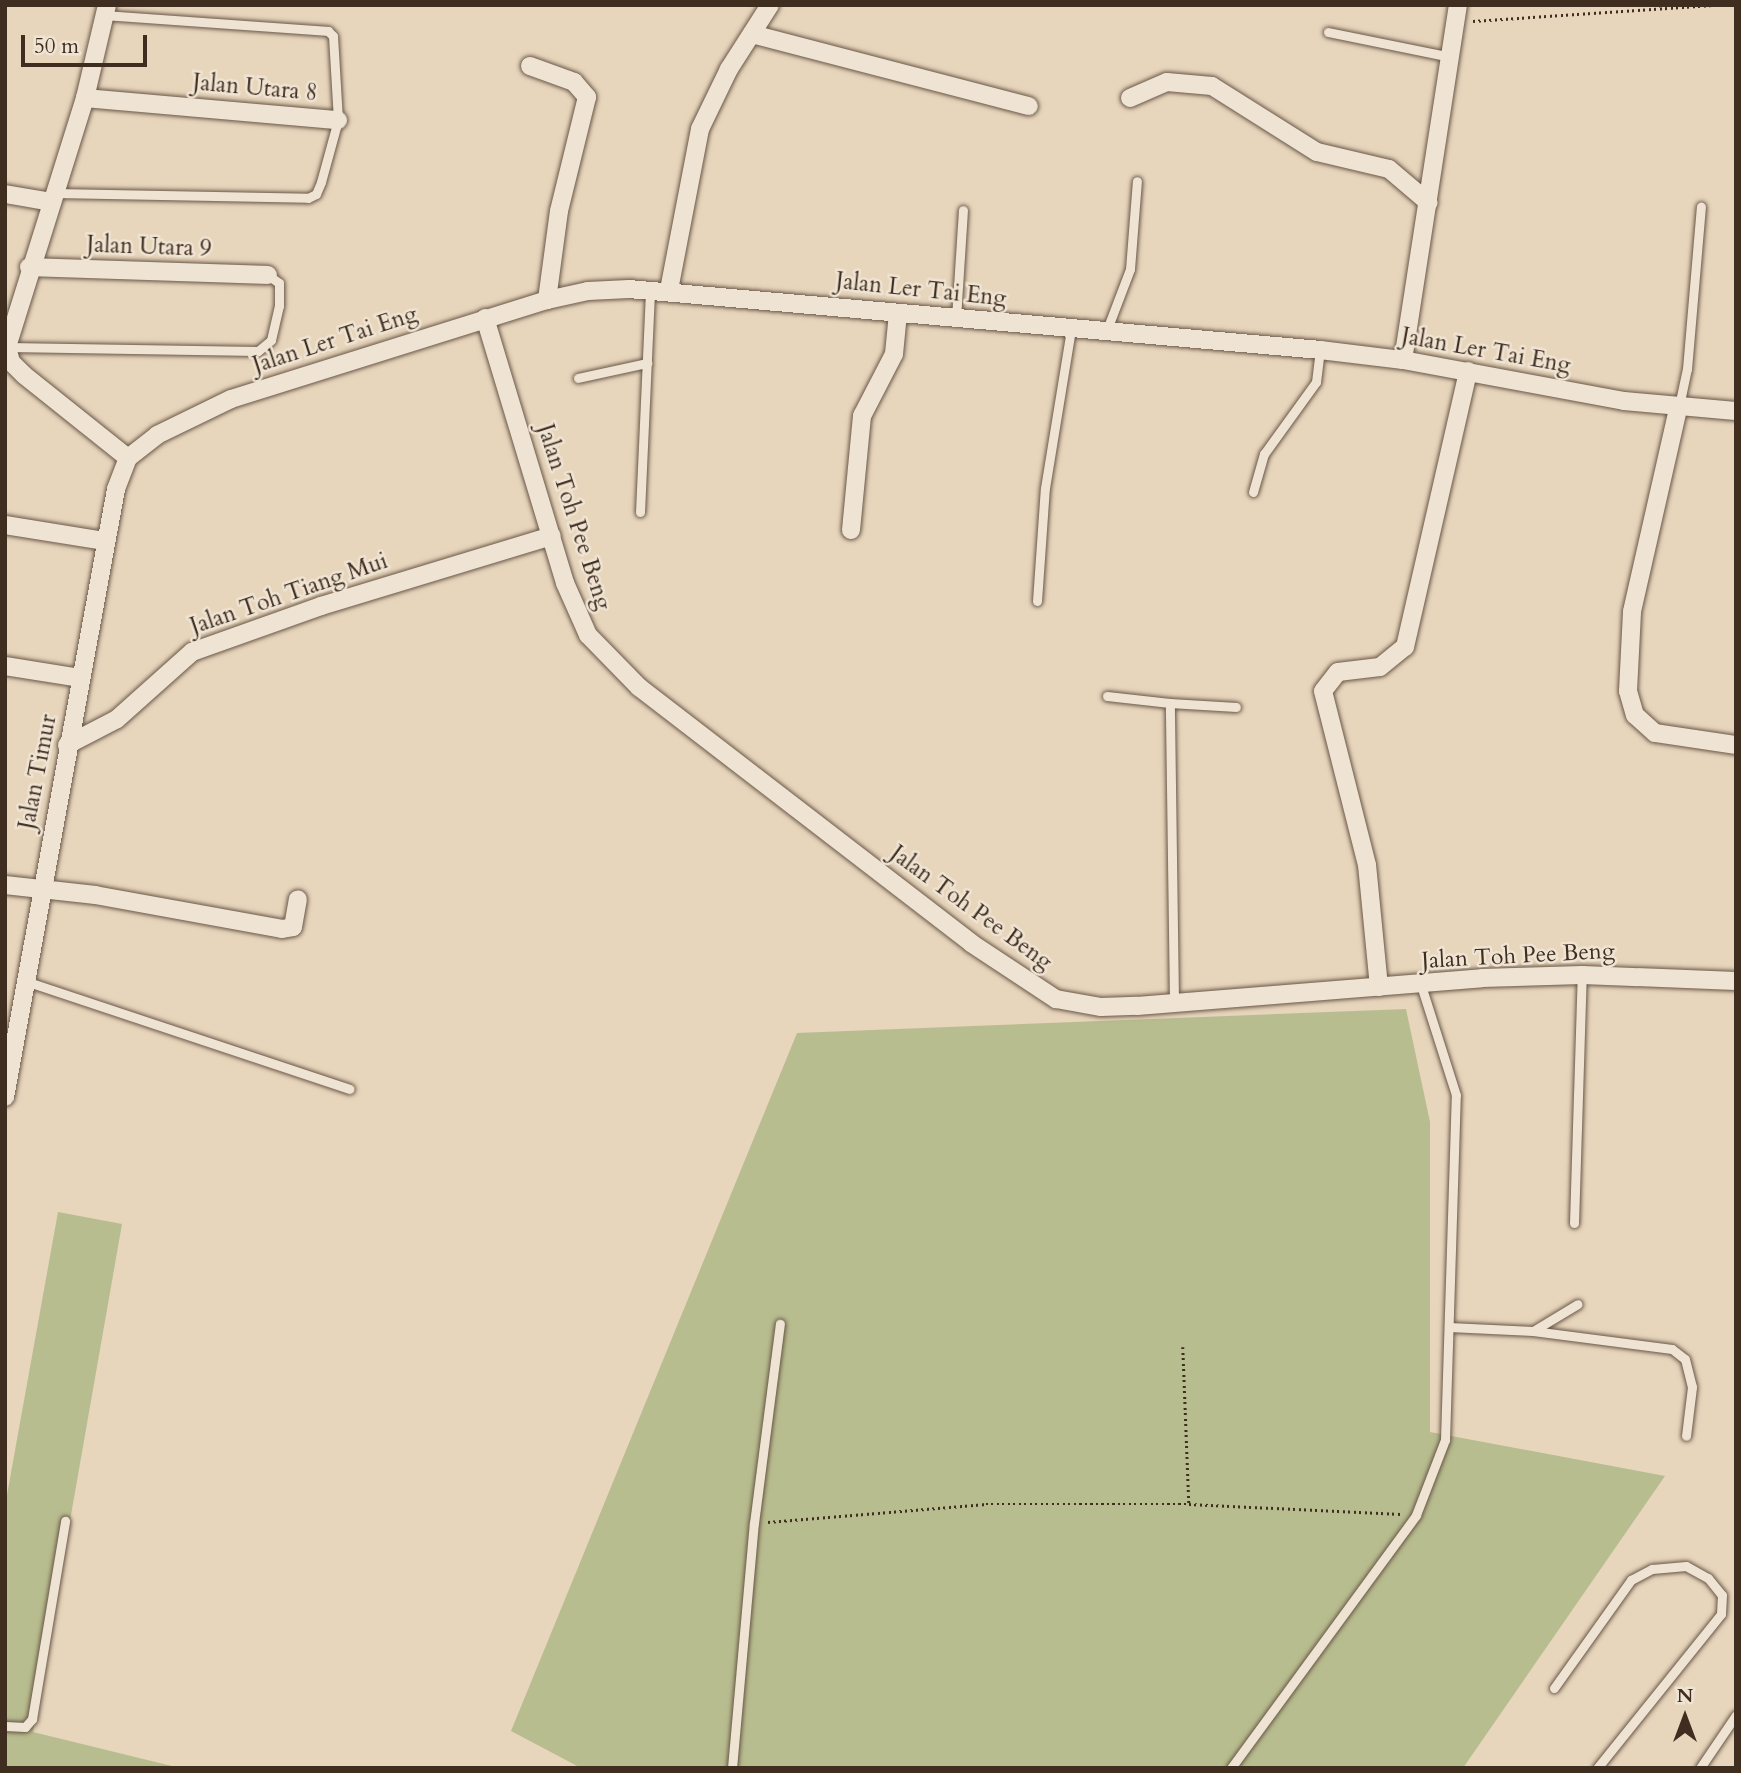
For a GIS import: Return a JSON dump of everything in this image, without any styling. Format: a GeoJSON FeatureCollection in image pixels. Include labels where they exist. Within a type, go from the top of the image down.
{"type":"FeatureCollection","features":[{"type":"Feature","properties":{"kind":"street"},"geometry":{"type":"LineString","coordinates":[[670,290],[700,129],[717,90],[770,5]]}},
{"type":"Feature","properties":{"kind":"street"},"geometry":{"type":"LineString","coordinates":[[106,10],[85,98],[29,267],[6,347],[10,362],[24,375],[128,458]]}},
{"type":"Feature","properties":{"kind":"street"},"geometry":{"type":"LineString","coordinates":[[1403,360],[1457,14]]}},
{"type":"Feature","properties":{"kind":"street"},"geometry":{"type":"LineString","coordinates":[[752,34],[1029,106]]}},
{"type":"Feature","properties":{"kind":"street"},"geometry":{"type":"LineString","coordinates":[[530,66],[574,82],[587,97],[559,211],[547,300]]}},
{"type":"Feature","properties":{"kind":"street"},"geometry":{"type":"LineString","coordinates":[[1130,97],[1167,82],[1212,86],[1317,152],[1388,169],[1429,203]]}},
{"type":"Feature","properties":{"kind":"street","name":"Jalan Utara 8"},"geometry":{"type":"LineString","coordinates":[[85,98],[338,120]]}},
{"type":"Feature","properties":{"kind":"street"},"geometry":{"type":"LineString","coordinates":[[5,194],[53,197]]}},
{"type":"Feature","properties":{"kind":"street","name":"Jalan Utara 9"},"geometry":{"type":"LineString","coordinates":[[29,267],[268,275]]}},
{"type":"Feature","properties":{"kind":"street","name":"Jalan Ler Tai Eng"},"geometry":{"type":"LineString","coordinates":[[128,458],[157,435],[231,399],[485,318],[588,291],[670,290],[1071,330],[1320,350],[1403,360],[1678,409],[1736,411]]}},
{"type":"Feature","properties":{"kind":"street"},"geometry":{"type":"LineString","coordinates":[[851,530],[862,416],[894,354],[898,313]]}},
{"type":"Feature","properties":{"kind":"street","name":"Jalan Toh Pee Beng"},"geometry":{"type":"LineString","coordinates":[[485,318],[576,613],[609,659],[650,696],[971,943],[1056,999],[1074,1004],[1137,1006],[1174,1001],[1582,975],[1736,981]]}},
{"type":"Feature","properties":{"kind":"street"},"geometry":{"type":"LineString","coordinates":[[1379,987],[1367,865],[1322,691],[1338,672],[1380,667],[1405,647],[1468,371]]}},
{"type":"Feature","properties":{"kind":"street"},"geometry":{"type":"LineString","coordinates":[[1678,409],[1632,612],[1628,691],[1635,715],[1654,733],[1736,746]]}},
{"type":"Feature","properties":{"kind":"street","name":"Jalan Timur"},"geometry":{"type":"LineString","coordinates":[[5,1097],[104,541],[128,458]]}},
{"type":"Feature","properties":{"kind":"street"},"geometry":{"type":"LineString","coordinates":[[5,525],[104,541]]}},
{"type":"Feature","properties":{"kind":"street","name":"Jalan Toh Tiang Mui"},"geometry":{"type":"LineString","coordinates":[[67,745],[117,719],[192,652],[321,606],[552,536]]}},
{"type":"Feature","properties":{"kind":"street"},"geometry":{"type":"LineString","coordinates":[[5,666],[81,678]]}},
{"type":"Feature","properties":{"kind":"street"},"geometry":{"type":"LineString","coordinates":[[5,885],[95,895],[282,929],[293,927],[298,898]]}},
{"type":"Feature","properties":{"kind":"lane"},"geometry":{"type":"LineString","coordinates":[[53,197],[308,198],[316,194],[338,120],[333,36],[321,27],[106,10]]}},
{"type":"Feature","properties":{"kind":"lane"},"geometry":{"type":"LineString","coordinates":[[1328,32],[1451,57]]}},
{"type":"Feature","properties":{"kind":"lane"},"geometry":{"type":"LineString","coordinates":[[1106,332],[1130,269],[1137,181]]}},
{"type":"Feature","properties":{"kind":"lane"},"geometry":{"type":"LineString","coordinates":[[1678,409],[1689,357],[1701,206]]}},
{"type":"Feature","properties":{"kind":"lane"},"geometry":{"type":"LineString","coordinates":[[956,318],[963,210]]}},
{"type":"Feature","properties":{"kind":"lane"},"geometry":{"type":"LineString","coordinates":[[6,347],[258,351],[271,340],[279,306],[279,283],[268,275]]}},
{"type":"Feature","properties":{"kind":"lane"},"geometry":{"type":"LineString","coordinates":[[640,512],[650,290]]}},
{"type":"Feature","properties":{"kind":"lane"},"geometry":{"type":"LineString","coordinates":[[1037,601],[1048,466],[1071,330]]}},
{"type":"Feature","properties":{"kind":"lane"},"geometry":{"type":"LineString","coordinates":[[1253,492],[1264,454],[1316,382],[1320,350]]}},
{"type":"Feature","properties":{"kind":"lane"},"geometry":{"type":"LineString","coordinates":[[578,378],[648,363]]}},
{"type":"Feature","properties":{"kind":"lane"},"geometry":{"type":"LineString","coordinates":[[1107,696],[1236,707]]}},
{"type":"Feature","properties":{"kind":"lane"},"geometry":{"type":"LineString","coordinates":[[1170,703],[1174,1001]]}},
{"type":"Feature","properties":{"kind":"lane"},"geometry":{"type":"LineString","coordinates":[[1574,1223],[1582,975]]}},
{"type":"Feature","properties":{"kind":"lane"},"geometry":{"type":"LineString","coordinates":[[26,981],[351,1089]]}},
{"type":"Feature","properties":{"kind":"lane"},"geometry":{"type":"LineString","coordinates":[[1231,1768],[1416,1515],[1445,1440],[1456,1095],[1421,985]]}},
{"type":"Feature","properties":{"kind":"lane"},"geometry":{"type":"LineString","coordinates":[[1533,1331],[1577,1304]]}},
{"type":"Feature","properties":{"kind":"lane"},"geometry":{"type":"LineString","coordinates":[[732,1768],[754,1523],[780,1324]]}},
{"type":"Feature","properties":{"kind":"lane"},"geometry":{"type":"LineString","coordinates":[[1449,1327],[1533,1331],[1672,1349],[1685,1359],[1692,1387],[1686,1436]]}},
{"type":"Feature","properties":{"kind":"lane"},"geometry":{"type":"LineString","coordinates":[[5,1726],[25,1727],[32,1720],[65,1521]]}},
{"type":"Feature","properties":{"kind":"lane"},"geometry":{"type":"LineString","coordinates":[[1554,1688],[1631,1580],[1652,1569],[1686,1566],[1708,1578],[1722,1595],[1721,1614],[1597,1768]]}},
{"type":"Feature","properties":{"kind":"lane"},"geometry":{"type":"LineString","coordinates":[[1700,1768],[1736,1715]]}},
{"type":"Feature","properties":{"kind":"path"},"geometry":{"type":"LineString","coordinates":[[1457,14],[1713,5]]}},
{"type":"Feature","properties":{"kind":"path"},"geometry":{"type":"LineString","coordinates":[[1183,1347],[1189,1504]]}},
{"type":"Feature","properties":{"kind":"path"},"geometry":{"type":"LineString","coordinates":[[754,1523],[986,1504],[1189,1504],[1416,1515]]}},
{"type":"Feature","properties":{"kind":"green space"},"geometry":{"type":"Polygon","coordinates":[[[1406,1009],[1430,1122],[1430,1432],[1665,1476],[1463,1768],[581,1768],[511,1731],[797,1033],[1406,1009]]]}},
{"type":"Feature","properties":{"kind":"green space"},"geometry":{"type":"Polygon","coordinates":[[[58,1212],[122,1224],[33,1732],[180,1768],[5,1768],[5,1506],[58,1212]]]}}]}
